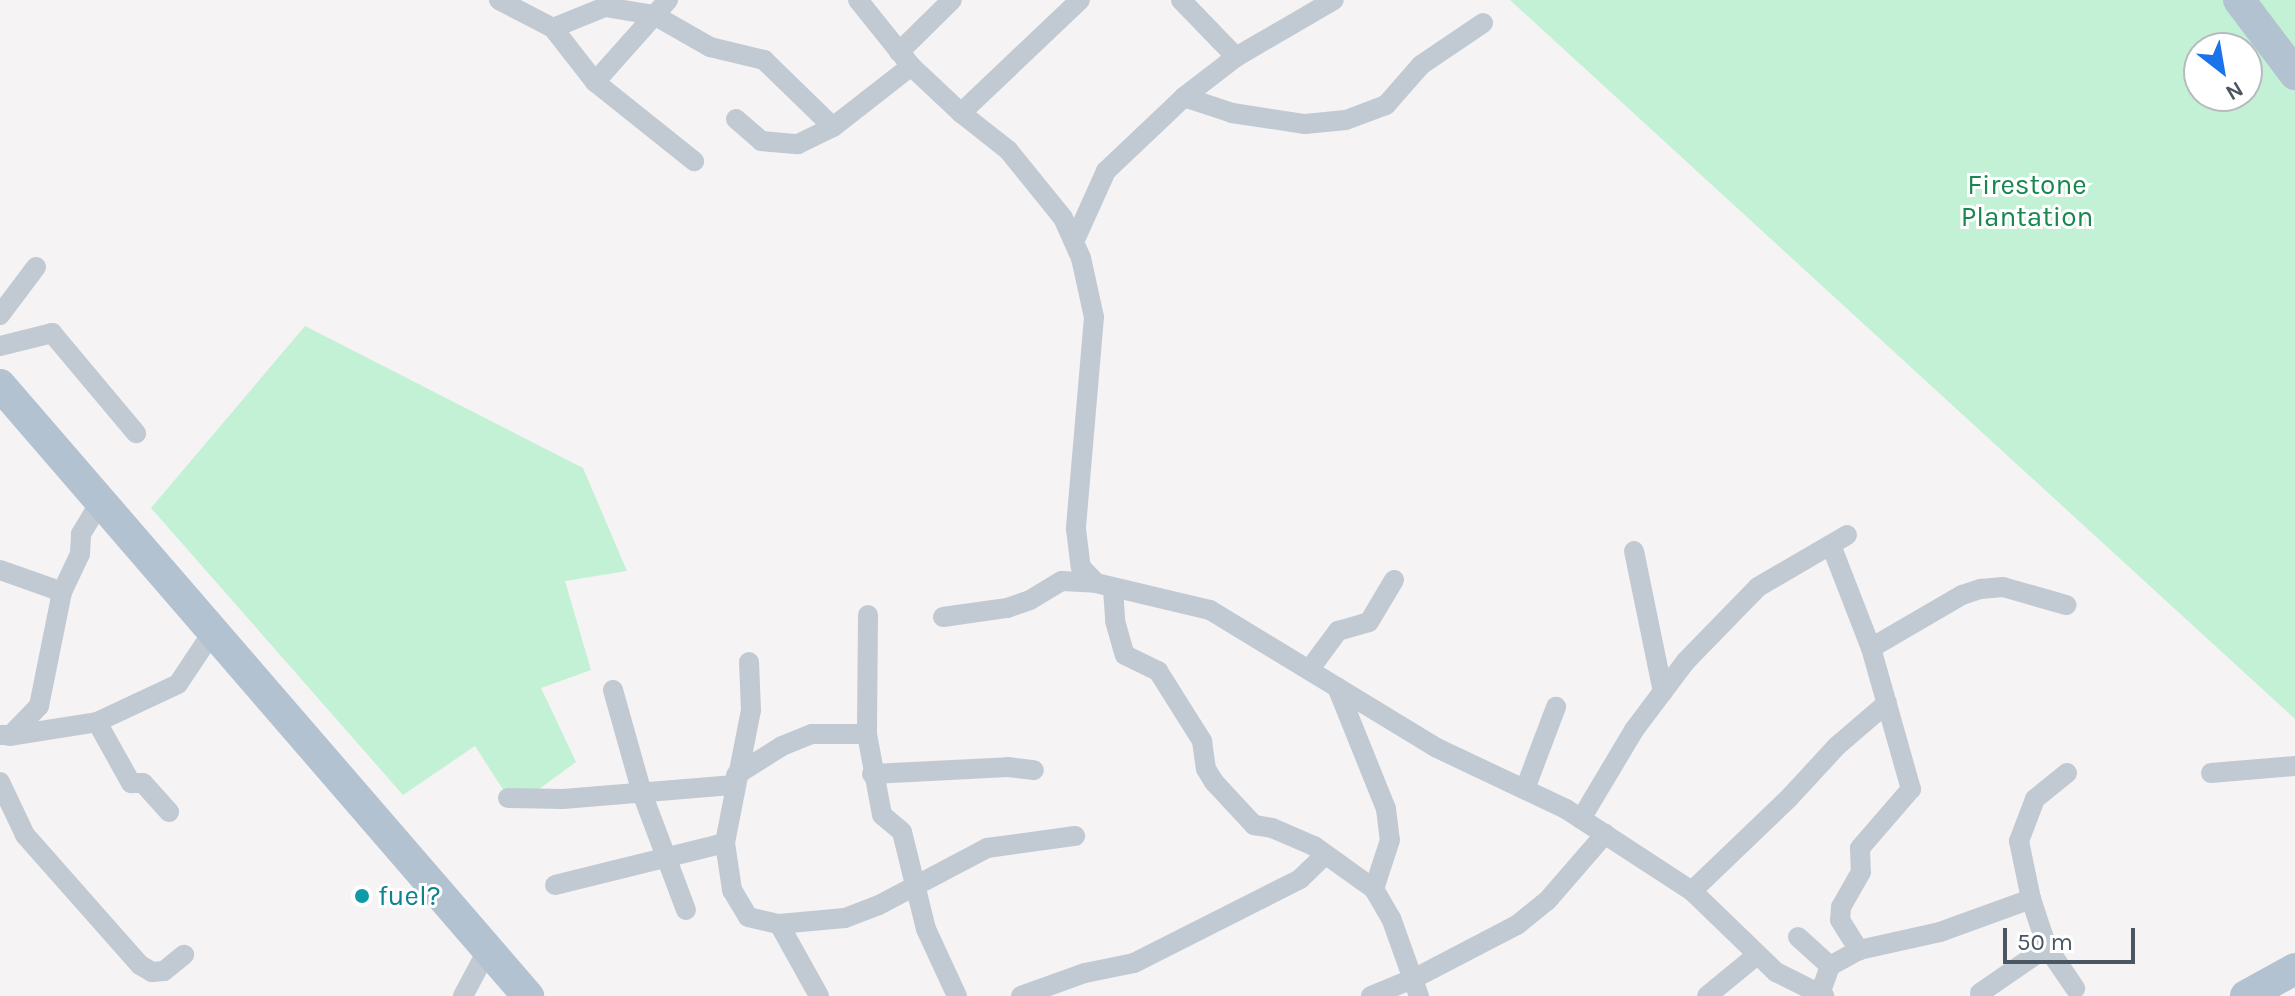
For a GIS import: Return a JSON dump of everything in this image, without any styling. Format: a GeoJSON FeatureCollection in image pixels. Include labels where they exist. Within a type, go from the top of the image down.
{"type":"FeatureCollection","features":[{"type":"Feature","properties":{"kind":"main road"},"geometry":{"type":"LineString","coordinates":[[2239,0],[2295,74]]}},
{"type":"Feature","properties":{"kind":"main road"},"geometry":{"type":"LineString","coordinates":[[0,385],[528,996]]}},
{"type":"Feature","properties":{"kind":"main road"},"geometry":{"type":"LineString","coordinates":[[2246,996],[2295,969]]}},
{"type":"Feature","properties":{"kind":"street"},"geometry":{"type":"LineString","coordinates":[[499,0],[553,28],[595,82],[694,161]]}},
{"type":"Feature","properties":{"kind":"street"},"geometry":{"type":"LineString","coordinates":[[858,0],[905,59],[961,113],[1008,150],[1063,218],[1074,242],[1094,317],[1076,529],[1081,567],[1104,586],[1125,655],[1158,671],[1202,741],[1206,769],[1214,782],[1254,825],[1272,828],[1325,855],[1374,889],[1391,918],[1417,987]]}},
{"type":"Feature","properties":{"kind":"street"},"geometry":{"type":"LineString","coordinates":[[736,119],[761,141],[798,144],[833,127],[905,59],[952,0]]}},
{"type":"Feature","properties":{"kind":"street"},"geometry":{"type":"LineString","coordinates":[[961,113],[1080,0]]}},
{"type":"Feature","properties":{"kind":"street"},"geometry":{"type":"LineString","coordinates":[[1181,0],[1236,57]]}},
{"type":"Feature","properties":{"kind":"street"},"geometry":{"type":"LineString","coordinates":[[1074,242],[1106,171],[1184,97],[1236,57],[1334,0]]}},
{"type":"Feature","properties":{"kind":"street"},"geometry":{"type":"LineString","coordinates":[[553,28],[607,4],[661,8],[710,47],[764,60],[833,127]]}},
{"type":"Feature","properties":{"kind":"street"},"geometry":{"type":"LineString","coordinates":[[595,82],[661,8]]}},
{"type":"Feature","properties":{"kind":"street"},"geometry":{"type":"LineString","coordinates":[[1184,97],[1232,113],[1305,124],[1346,120],[1386,105],[1421,65],[1483,23]]}},
{"type":"Feature","properties":{"kind":"street"},"geometry":{"type":"LineString","coordinates":[[0,315],[36,267]]}},
{"type":"Feature","properties":{"kind":"street"},"geometry":{"type":"LineString","coordinates":[[0,346],[52,333],[136,433]]}},
{"type":"Feature","properties":{"kind":"street"},"geometry":{"type":"LineString","coordinates":[[4,737],[39,706],[62,592],[80,554],[81,534],[100,502]]}},
{"type":"Feature","properties":{"kind":"street"},"geometry":{"type":"LineString","coordinates":[[1581,819],[1634,730],[1686,661],[1758,587],[1839,540],[1911,789],[1860,848],[1861,872],[1841,907],[1840,920],[1859,950]]}},
{"type":"Feature","properties":{"kind":"street"},"geometry":{"type":"LineString","coordinates":[[1634,551],[1663,692]]}},
{"type":"Feature","properties":{"kind":"street"},"geometry":{"type":"LineString","coordinates":[[0,570],[62,592]]}},
{"type":"Feature","properties":{"kind":"street"},"geometry":{"type":"LineString","coordinates":[[1309,670],[1338,631],[1369,622],[1394,580]]}},
{"type":"Feature","properties":{"kind":"street"},"geometry":{"type":"LineString","coordinates":[[943,617],[1007,608],[1030,600],[1062,581],[1104,586],[1210,610],[1437,748],[1525,789],[1605,834],[1692,891],[1776,972],[1822,994],[1830,966],[1859,950],[1940,932],[2031,899]]}},
{"type":"Feature","properties":{"kind":"street"},"geometry":{"type":"LineString","coordinates":[[1871,648],[1962,595],[1981,589],[2003,587],[2066,605]]}},
{"type":"Feature","properties":{"kind":"street"},"geometry":{"type":"LineString","coordinates":[[868,615],[867,734],[872,774],[882,815],[902,832],[926,929],[957,996]]}},
{"type":"Feature","properties":{"kind":"street"},"geometry":{"type":"LineString","coordinates":[[4,737],[97,722],[178,684],[212,633]]}},
{"type":"Feature","properties":{"kind":"street"},"geometry":{"type":"LineString","coordinates":[[749,662],[751,710],[725,843],[732,890],[748,917],[779,924],[845,918],[879,905],[987,848],[1075,836]]}},
{"type":"Feature","properties":{"kind":"street"},"geometry":{"type":"LineString","coordinates":[[1337,687],[1386,809],[1390,840],[1374,889]]}},
{"type":"Feature","properties":{"kind":"street"},"geometry":{"type":"LineString","coordinates":[[613,690],[642,793],[686,910]]}},
{"type":"Feature","properties":{"kind":"street"},"geometry":{"type":"LineString","coordinates":[[1692,891],[1789,798],[1837,746],[1887,703]]}},
{"type":"Feature","properties":{"kind":"street"},"geometry":{"type":"LineString","coordinates":[[1525,789],[1556,707]]}},
{"type":"Feature","properties":{"kind":"street"},"geometry":{"type":"LineString","coordinates":[[97,722],[131,783],[143,783],[169,812]]}},
{"type":"Feature","properties":{"kind":"street"},"geometry":{"type":"LineString","coordinates":[[508,798],[563,799],[642,793],[735,780],[782,746],[812,734],[867,734]]}},
{"type":"Feature","properties":{"kind":"street"},"geometry":{"type":"LineString","coordinates":[[2211,773],[2295,766]]}},
{"type":"Feature","properties":{"kind":"street"},"geometry":{"type":"LineString","coordinates":[[872,774],[1008,767],[1034,770]]}},
{"type":"Feature","properties":{"kind":"street"},"geometry":{"type":"LineString","coordinates":[[2067,773],[2035,799],[2019,841],[2031,899],[2047,947],[2075,988]]}},
{"type":"Feature","properties":{"kind":"street"},"geometry":{"type":"LineString","coordinates":[[0,782],[25,835],[140,965],[152,972],[164,971],[184,955]]}},
{"type":"Feature","properties":{"kind":"street"},"geometry":{"type":"LineString","coordinates":[[1371,996],[1417,987],[1517,925],[1547,901],[1605,834]]}},
{"type":"Feature","properties":{"kind":"street"},"geometry":{"type":"LineString","coordinates":[[555,885],[725,843]]}},
{"type":"Feature","properties":{"kind":"street"},"geometry":{"type":"LineString","coordinates":[[1021,996],[1085,973],[1134,963],[1300,879],[1325,855]]}},
{"type":"Feature","properties":{"kind":"street"},"geometry":{"type":"LineString","coordinates":[[779,924],[819,996]]}},
{"type":"Feature","properties":{"kind":"street"},"geometry":{"type":"LineString","coordinates":[[1798,937],[1830,966]]}},
{"type":"Feature","properties":{"kind":"street"},"geometry":{"type":"LineString","coordinates":[[1980,993],[2047,947]]}},
{"type":"Feature","properties":{"kind":"street"},"geometry":{"type":"LineString","coordinates":[[470,991],[487,951]]}},
{"type":"Feature","properties":{"kind":"street"},"geometry":{"type":"LineString","coordinates":[[1707,996],[1757,955]]}},
{"type":"Feature","properties":{"kind":"green space","name":"Firestone Plantation"},"geometry":{"type":"Polygon","coordinates":[[[1510,0],[2295,0],[2295,719],[1510,0]]]}},
{"type":"Feature","properties":{"kind":"green space"},"geometry":{"type":"Polygon","coordinates":[[[305,326],[583,468],[627,571],[565,581],[591,670],[541,688],[576,762],[539,789],[504,791],[475,746],[403,795],[151,508],[305,326]]]}},
{"type":"Feature","properties":{"kind":"place","name":"fuel?"},"geometry":{"type":"Point","coordinates":[362,896]}}]}
